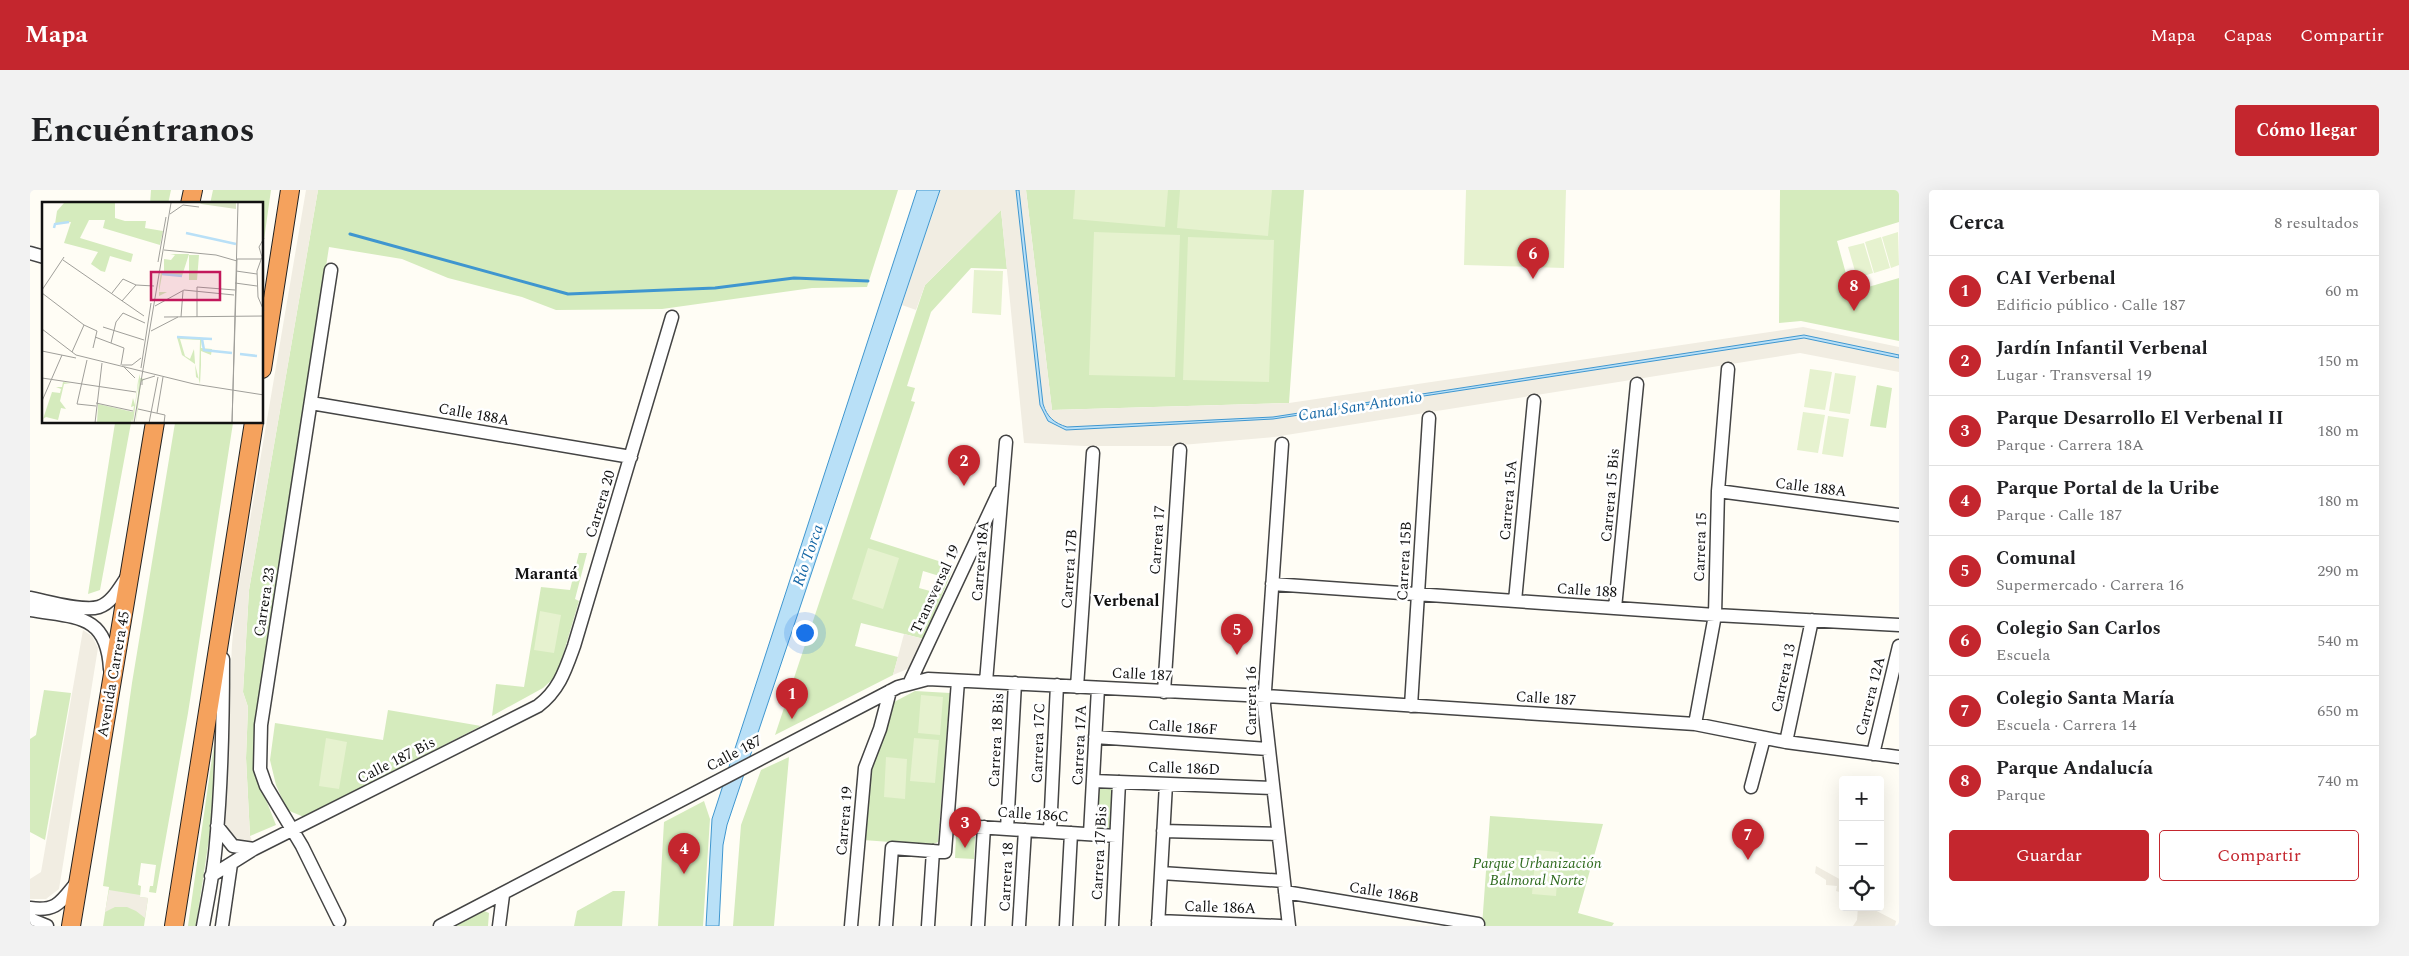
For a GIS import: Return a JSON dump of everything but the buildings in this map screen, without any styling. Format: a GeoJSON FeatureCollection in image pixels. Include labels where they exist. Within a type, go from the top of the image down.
{"type":"FeatureCollection","features":[{"type":"Feature","properties":{"kind":"highway"},"geometry":{"type":"LineString","coordinates":[[264,356],[290,190]]}},
{"type":"Feature","properties":{"kind":"highway","name":"Avenida Carrera 45"},"geometry":{"type":"LineString","coordinates":[[71,926],[155,424]]}},
{"type":"Feature","properties":{"kind":"highway"},"geometry":{"type":"LineString","coordinates":[[174,926],[254,424]]}},
{"type":"Feature","properties":{"kind":"street","name":"Carrera 23"},"geometry":{"type":"LineString","coordinates":[[331,270],[261,726],[259,752],[260,769],[266,786],[292,830],[339,921]]}},
{"type":"Feature","properties":{"kind":"street","name":"Carrera 20"},"geometry":{"type":"LineString","coordinates":[[551,696],[564,675],[672,317]]}},
{"type":"Feature","properties":{"kind":"street","name":"Carrera 15"},"geometry":{"type":"LineString","coordinates":[[1695,724],[1715,615],[1718,492],[1728,369]]}},
{"type":"Feature","properties":{"kind":"street","name":"Carrera 15 Bis"},"geometry":{"type":"LineString","coordinates":[[1615,608],[1637,384]]}},
{"type":"Feature","properties":{"kind":"street","name":"Carrera 15A"},"geometry":{"type":"LineString","coordinates":[[1515,601],[1534,401]]}},
{"type":"Feature","properties":{"kind":"street","name":"Calle 188A"},"geometry":{"type":"LineString","coordinates":[[311,403],[631,457]]}},
{"type":"Feature","properties":{"kind":"street","name":"Carrera 15B"},"geometry":{"type":"LineString","coordinates":[[1411,706],[1429,418]]}},
{"type":"Feature","properties":{"kind":"street","name":"Carrera 18A"},"geometry":{"type":"LineString","coordinates":[[986,682],[1006,442]]}},
{"type":"Feature","properties":{"kind":"street","name":"Carrera 16"},"geometry":{"type":"LineString","coordinates":[[1282,444],[1265,696],[1268,749],[1289,926]]}},
{"type":"Feature","properties":{"kind":"street","name":"Carrera 17"},"geometry":{"type":"LineString","coordinates":[[1164,692],[1180,450]]}},
{"type":"Feature","properties":{"kind":"street","name":"Carrera 17B"},"geometry":{"type":"LineString","coordinates":[[1077,687],[1093,453]]}},
{"type":"Feature","properties":{"kind":"street","name":"Transversal 19"},"geometry":{"type":"LineString","coordinates":[[910,682],[1002,483]]}},
{"type":"Feature","properties":{"kind":"street","name":"Calle 188A"},"geometry":{"type":"LineString","coordinates":[[1718,492],[1899,515]]}},
{"type":"Feature","properties":{"kind":"street"},"geometry":{"type":"LineString","coordinates":[[30,598],[86,608],[99,608],[117,592],[131,571]]}},
{"type":"Feature","properties":{"kind":"street","name":"Calle 188"},"geometry":{"type":"LineString","coordinates":[[1272,584],[1715,615],[1899,625]]}},
{"type":"Feature","properties":{"kind":"street"},"geometry":{"type":"LineString","coordinates":[[30,610],[82,619],[92,624],[102,636],[106,645],[111,684]]}},
{"type":"Feature","properties":{"kind":"street"},"geometry":{"type":"LineString","coordinates":[[203,926],[218,826],[223,746],[223,619]]}},
{"type":"Feature","properties":{"kind":"street","name":"Carrera 13"},"geometry":{"type":"LineString","coordinates":[[1786,742],[1812,620]]}},
{"type":"Feature","properties":{"kind":"street","name":"Carrera 12A"},"geometry":{"type":"LineString","coordinates":[[1873,754],[1899,646]]}},
{"type":"Feature","properties":{"kind":"street","name":"Calle 187"},"geometry":{"type":"LineString","coordinates":[[440,926],[503,895],[758,758],[890,690],[910,682],[928,679],[1265,696],[1695,724],[1786,742],[1899,757]]}},
{"type":"Feature","properties":{"kind":"street"},"geometry":{"type":"LineString","coordinates":[[928,926],[939,852],[947,825],[958,681]]}},
{"type":"Feature","properties":{"kind":"street","name":"Carrera 18 Bis"},"geometry":{"type":"LineString","coordinates":[[1007,829],[1015,683]]}},
{"type":"Feature","properties":{"kind":"street","name":"Carrera 17C"},"geometry":{"type":"LineString","coordinates":[[1050,831],[1056,686]]}},
{"type":"Feature","properties":{"kind":"street","name":"Carrera 17A"},"geometry":{"type":"LineString","coordinates":[[1090,834],[1098,688]]}},
{"type":"Feature","properties":{"kind":"street","name":"Carrera 19"},"geometry":{"type":"LineString","coordinates":[[850,926],[865,768],[882,721],[890,690]]}},
{"type":"Feature","properties":{"kind":"street","name":"Calle 187 Bis"},"geometry":{"type":"LineString","coordinates":[[211,876],[254,849],[538,706],[551,696]]}},
{"type":"Feature","properties":{"kind":"street"},"geometry":{"type":"LineString","coordinates":[[866,703],[879,707],[882,721]]}},
{"type":"Feature","properties":{"kind":"street","name":"Calle 186F"},"geometry":{"type":"LineString","coordinates":[[1096,737],[1268,749]]}},
{"type":"Feature","properties":{"kind":"street"},"geometry":{"type":"LineString","coordinates":[[1751,788],[1764,738]]}},
{"type":"Feature","properties":{"kind":"street","name":"Calle 186D"},"geometry":{"type":"LineString","coordinates":[[1093,781],[1273,788]]}},
{"type":"Feature","properties":{"kind":"street","name":"Carrera 17 Bis"},"geometry":{"type":"LineString","coordinates":[[1112,926],[1119,782]]}},
{"type":"Feature","properties":{"kind":"street"},"geometry":{"type":"LineString","coordinates":[[1158,923],[1166,784]]}},
{"type":"Feature","properties":{"kind":"street","name":"Calle 186C"},"geometry":{"type":"LineString","coordinates":[[947,825],[1116,836]]}},
{"type":"Feature","properties":{"kind":"street"},"geometry":{"type":"LineString","coordinates":[[218,826],[233,846],[254,849]]}},
{"type":"Feature","properties":{"kind":"street"},"geometry":{"type":"LineString","coordinates":[[978,926],[984,827]]}},
{"type":"Feature","properties":{"kind":"street","name":"Carrera 18"},"geometry":{"type":"LineString","coordinates":[[1019,926],[1025,830]]}},
{"type":"Feature","properties":{"kind":"street"},"geometry":{"type":"LineString","coordinates":[[1163,831],[1278,834]]}},
{"type":"Feature","properties":{"kind":"street"},"geometry":{"type":"LineString","coordinates":[[1066,926],[1071,833]]}},
{"type":"Feature","properties":{"kind":"street"},"geometry":{"type":"LineString","coordinates":[[886,926],[892,848],[939,852]]}},
{"type":"Feature","properties":{"kind":"street"},"geometry":{"type":"LineString","coordinates":[[222,926],[231,864]]}},
{"type":"Feature","properties":{"kind":"street","name":"Calle 186B"},"geometry":{"type":"LineString","coordinates":[[1161,873],[1284,887],[1413,920],[1478,924]]}},
{"type":"Feature","properties":{"kind":"street"},"geometry":{"type":"LineString","coordinates":[[30,908],[49,909],[55,907],[79,879]]}},
{"type":"Feature","properties":{"kind":"street"},"geometry":{"type":"LineString","coordinates":[[499,926],[503,895]]}},
{"type":"Feature","properties":{"kind":"street"},"geometry":{"type":"LineString","coordinates":[[30,919],[47,926]]}},
{"type":"Feature","properties":{"kind":"street","name":"Calle 186A"},"geometry":{"type":"LineString","coordinates":[[1158,923],[1280,926]]}},
{"type":"Feature","properties":{"kind":"green space"},"geometry":{"type":"Polygon","coordinates":[[[151,190],[171,190],[168,202],[150,202],[151,190]]]}},
{"type":"Feature","properties":{"kind":"green space"},"geometry":{"type":"Polygon","coordinates":[[[213,190],[271,190],[264,240],[264,202],[210,202],[213,190]]]}},
{"type":"Feature","properties":{"kind":"green space"},"geometry":{"type":"Polygon","coordinates":[[[318,190],[898,190],[867,287],[812,288],[662,309],[556,310],[522,297],[448,278],[402,259],[329,247],[254,733],[253,767],[276,825],[250,836],[246,758],[248,707],[243,692],[249,590],[318,190]]]}},
{"type":"Feature","properties":{"kind":"green space"},"geometry":{"type":"Polygon","coordinates":[[[1026,190],[1304,190],[1289,403],[1052,410],[1026,190]]]}},
{"type":"Feature","properties":{"kind":"green space"},"geometry":{"type":"Polygon","coordinates":[[[1075,190],[1168,190],[1165,227],[1073,219],[1075,190]]]}},
{"type":"Feature","properties":{"kind":"green space"},"geometry":{"type":"Polygon","coordinates":[[[1180,190],[1272,190],[1268,236],[1177,228],[1180,190]]]}},
{"type":"Feature","properties":{"kind":"green space"},"geometry":{"type":"Polygon","coordinates":[[[1466,190],[1566,190],[1564,268],[1464,265],[1466,190]]]}},
{"type":"Feature","properties":{"kind":"green space"},"geometry":{"type":"Polygon","coordinates":[[[1780,190],[1899,190],[1899,222],[1837,241],[1851,292],[1899,278],[1899,341],[1801,321],[1779,323],[1780,190]]]}},
{"type":"Feature","properties":{"kind":"green space"},"geometry":{"type":"Polygon","coordinates":[[[1001,210],[1007,269],[971,268],[931,312],[907,386],[915,388],[911,401],[915,402],[870,539],[954,566],[924,639],[861,623],[855,646],[898,657],[893,675],[775,735],[925,285],[1001,210]],[[923,571],[919,588],[941,594],[946,578],[923,571]]]}},
{"type":"Feature","properties":{"kind":"green space"},"geometry":{"type":"Polygon","coordinates":[[[1094,232],[1180,235],[1175,377],[1089,375],[1094,232]]]}},
{"type":"Feature","properties":{"kind":"green space"},"geometry":{"type":"Polygon","coordinates":[[[1898,232],[1899,265],[1891,268],[1882,237],[1898,232]]]}},
{"type":"Feature","properties":{"kind":"green space"},"geometry":{"type":"Polygon","coordinates":[[[1188,237],[1274,240],[1269,382],[1183,380],[1188,237]]]}},
{"type":"Feature","properties":{"kind":"green space"},"geometry":{"type":"Polygon","coordinates":[[[1881,237],[1890,268],[1874,273],[1865,242],[1881,237]]]}},
{"type":"Feature","properties":{"kind":"green space"},"geometry":{"type":"Polygon","coordinates":[[[1864,243],[1873,273],[1857,278],[1848,247],[1864,243]]]}},
{"type":"Feature","properties":{"kind":"green space"},"geometry":{"type":"Polygon","coordinates":[[[974,270],[1003,271],[1001,315],[972,313],[974,270]]]}},
{"type":"Feature","properties":{"kind":"green space"},"geometry":{"type":"Polygon","coordinates":[[[1810,369],[1832,372],[1825,410],[1804,407],[1810,369]]]}},
{"type":"Feature","properties":{"kind":"green space"},"geometry":{"type":"Polygon","coordinates":[[[1835,373],[1856,376],[1850,414],[1829,411],[1835,373]]]}},
{"type":"Feature","properties":{"kind":"green space"},"geometry":{"type":"Polygon","coordinates":[[[1877,385],[1892,388],[1886,428],[1870,426],[1877,385]]]}},
{"type":"Feature","properties":{"kind":"green space"},"geometry":{"type":"Polygon","coordinates":[[[1803,412],[1825,415],[1818,453],[1797,450],[1803,412]]]}},
{"type":"Feature","properties":{"kind":"green space"},"geometry":{"type":"Polygon","coordinates":[[[1828,416],[1849,419],[1843,457],[1822,454],[1828,416]]]}},
{"type":"Feature","properties":{"kind":"green space"},"geometry":{"type":"Polygon","coordinates":[[[115,424],[131,424],[100,590],[88,594],[115,424]]]}},
{"type":"Feature","properties":{"kind":"green space"},"geometry":{"type":"Polygon","coordinates":[[[175,424],[233,424],[188,713],[156,893],[149,892],[150,886],[153,886],[156,865],[141,863],[138,885],[141,886],[140,897],[148,898],[144,926],[103,926],[109,887],[103,886],[132,683],[175,424]]]}},
{"type":"Feature","properties":{"kind":"green space"},"geometry":{"type":"Polygon","coordinates":[[[868,548],[899,558],[883,609],[852,599],[868,548]]]}},
{"type":"Feature","properties":{"kind":"green space"},"geometry":{"type":"Polygon","coordinates":[[[579,553],[587,553],[575,599],[579,601],[558,672],[543,688],[492,716],[496,684],[524,687],[541,587],[570,590],[579,553]]]}},
{"type":"Feature","properties":{"kind":"green space"},"geometry":{"type":"Polygon","coordinates":[[[540,611],[561,615],[554,653],[534,650],[540,611]]]}},
{"type":"Feature","properties":{"kind":"green space"},"geometry":{"type":"Polygon","coordinates":[[[44,690],[71,693],[45,840],[30,832],[30,739],[36,735],[44,690]]]}},
{"type":"Feature","properties":{"kind":"green space"},"geometry":{"type":"Polygon","coordinates":[[[915,691],[950,693],[938,842],[931,845],[863,840],[868,776],[891,710],[894,702],[915,691]]]}},
{"type":"Feature","properties":{"kind":"green space"},"geometry":{"type":"Polygon","coordinates":[[[921,695],[943,697],[940,735],[918,733],[921,695]]]}},
{"type":"Feature","properties":{"kind":"green space"},"geometry":{"type":"Polygon","coordinates":[[[388,710],[481,726],[304,817],[287,810],[276,785],[270,760],[275,723],[383,740],[388,710]]]}},
{"type":"Feature","properties":{"kind":"green space"},"geometry":{"type":"Polygon","coordinates":[[[326,738],[347,742],[339,789],[319,786],[326,738]]]}},
{"type":"Feature","properties":{"kind":"green space"},"geometry":{"type":"Polygon","coordinates":[[[914,738],[939,740],[935,783],[910,781],[914,738]]]}},
{"type":"Feature","properties":{"kind":"green space"},"geometry":{"type":"Polygon","coordinates":[[[214,744],[213,812],[196,926],[188,926],[214,744]]]}},
{"type":"Feature","properties":{"kind":"green space"},"geometry":{"type":"Polygon","coordinates":[[[789,757],[774,926],[733,926],[741,825],[761,770],[789,757]]]}},
{"type":"Feature","properties":{"kind":"green space"},"geometry":{"type":"Polygon","coordinates":[[[886,757],[907,759],[905,799],[884,797],[886,757]]]}},
{"type":"Feature","properties":{"kind":"green space"},"geometry":{"type":"Polygon","coordinates":[[[1098,788],[1114,789],[1111,833],[1096,833],[1098,788]]]}},
{"type":"Feature","properties":{"kind":"green space"},"geometry":{"type":"Polygon","coordinates":[[[704,801],[710,819],[703,926],[658,926],[664,822],[704,801]]]}},
{"type":"Feature","properties":{"kind":"green space","name":"Parque Urbanización Balmoral Norte"},"geometry":{"type":"Polygon","coordinates":[[[1490,816],[1603,824],[1578,913],[1614,923],[1612,926],[1482,926],[1490,816]]]}},
{"type":"Feature","properties":{"kind":"green space"},"geometry":{"type":"Polygon","coordinates":[[[956,836],[975,837],[974,859],[955,858],[956,836]]]}},
{"type":"Feature","properties":{"kind":"green space"},"geometry":{"type":"Polygon","coordinates":[[[1536,850],[1559,852],[1556,896],[1532,894],[1536,850]]]}},
{"type":"Feature","properties":{"kind":"green space"},"geometry":{"type":"Polygon","coordinates":[[[613,891],[625,891],[622,926],[574,926],[577,911],[613,891]]]}},
{"type":"Feature","properties":{"kind":"green space"},"geometry":{"type":"Polygon","coordinates":[[[482,910],[489,913],[488,926],[447,926],[482,910]]]}},
{"type":"Feature","properties":{"kind":"shaded area"},"geometry":{"type":"Polygon","coordinates":[[[306,190],[318,190],[249,590],[243,692],[248,707],[246,758],[250,836],[253,843],[232,841],[223,825],[235,608],[306,190]]]}},
{"type":"Feature","properties":{"kind":"shaded area"},"geometry":{"type":"Polygon","coordinates":[[[940,190],[1016,190],[1040,405],[1048,421],[1066,430],[1273,419],[1804,338],[1899,358],[1899,372],[1800,353],[1274,437],[1170,446],[1084,446],[1024,443],[1001,210],[925,285],[916,310],[902,305],[940,190]]]}},
{"type":"Feature","properties":{"kind":"shaded area"},"geometry":{"type":"Polygon","coordinates":[[[1019,190],[1026,190],[1052,410],[1289,403],[1803,327],[1899,347],[1899,355],[1804,335],[1273,417],[1067,427],[1057,424],[1050,418],[1043,404],[1019,190]]]}},
{"type":"Feature","properties":{"kind":"shaded area"},"geometry":{"type":"Polygon","coordinates":[[[83,630],[92,636],[98,648],[59,889],[46,899],[30,899],[30,879],[41,872],[83,630]]]}},
{"type":"Feature","properties":{"kind":"shaded area"},"geometry":{"type":"Polygon","coordinates":[[[904,634],[924,639],[912,667],[893,675],[904,634]]]}},
{"type":"Feature","properties":{"kind":"shaded area"},"geometry":{"type":"Polygon","coordinates":[[[1816,866],[1839,879],[1839,892],[1836,891],[1837,886],[1826,885],[1826,880],[1815,873],[1816,866]]]}},
{"type":"Feature","properties":{"kind":"shaded area"},"geometry":{"type":"Polygon","coordinates":[[[109,890],[148,898],[145,918],[127,907],[115,907],[105,912],[109,890]]]}},
{"type":"Feature","properties":{"kind":"shaded area"},"geometry":{"type":"Polygon","coordinates":[[[1858,911],[1877,911],[1896,921],[1895,926],[1853,926],[1857,920],[1858,911]]]}},
{"type":"Feature","properties":{"kind":"water","name":"Río Torca"},"geometry":{"type":"Polygon","coordinates":[[[917,190],[940,190],[727,825],[723,845],[719,926],[706,926],[712,819],[917,190]]]}},
{"type":"Feature","properties":{"kind":"water","name":"Canal San Antonio"},"geometry":{"type":"Polygon","coordinates":[[[1016,190],[1019,190],[1043,404],[1052,419],[1058,424],[1067,427],[1273,417],[1804,335],[1899,355],[1899,358],[1804,338],[1273,419],[1066,430],[1048,421],[1040,405],[1016,190]]]}},
{"type":"Feature","properties":{"kind":"waterway"},"geometry":{"type":"LineString","coordinates":[[350,234],[568,294],[715,288],[794,278],[868,281]]}},
{"type":"Feature","properties":{"kind":"place","name":"Colegio San Carlos"},"geometry":{"type":"Point","coordinates":[1533,279]}},
{"type":"Feature","properties":{"kind":"place","name":"Parque Andalucía"},"geometry":{"type":"Point","coordinates":[1854,311]}},
{"type":"Feature","properties":{"kind":"place","name":"Jardín Infantil Verbenal"},"geometry":{"type":"Point","coordinates":[964,486]}},
{"type":"Feature","properties":{"kind":"place","name":"Comunal"},"geometry":{"type":"Point","coordinates":[1237,655]}},
{"type":"Feature","properties":{"kind":"place","name":"CAI Verbenal"},"geometry":{"type":"Point","coordinates":[792,719]}},
{"type":"Feature","properties":{"kind":"place","name":"Parque Desarrollo El Verbenal II"},"geometry":{"type":"Point","coordinates":[965,848]}},
{"type":"Feature","properties":{"kind":"place","name":"Colegio Santa María"},"geometry":{"type":"Point","coordinates":[1748,860]}},
{"type":"Feature","properties":{"kind":"place","name":"Parque Portal de la Uribe"},"geometry":{"type":"Point","coordinates":[684,874]}},
{"type":"Feature","properties":{"kind":"district","name":"Marantá"},"geometry":{"type":"Point","coordinates":[546,573]}},
{"type":"Feature","properties":{"kind":"district","name":"Verbenal"},"geometry":{"type":"Point","coordinates":[1126,600]}}]}
